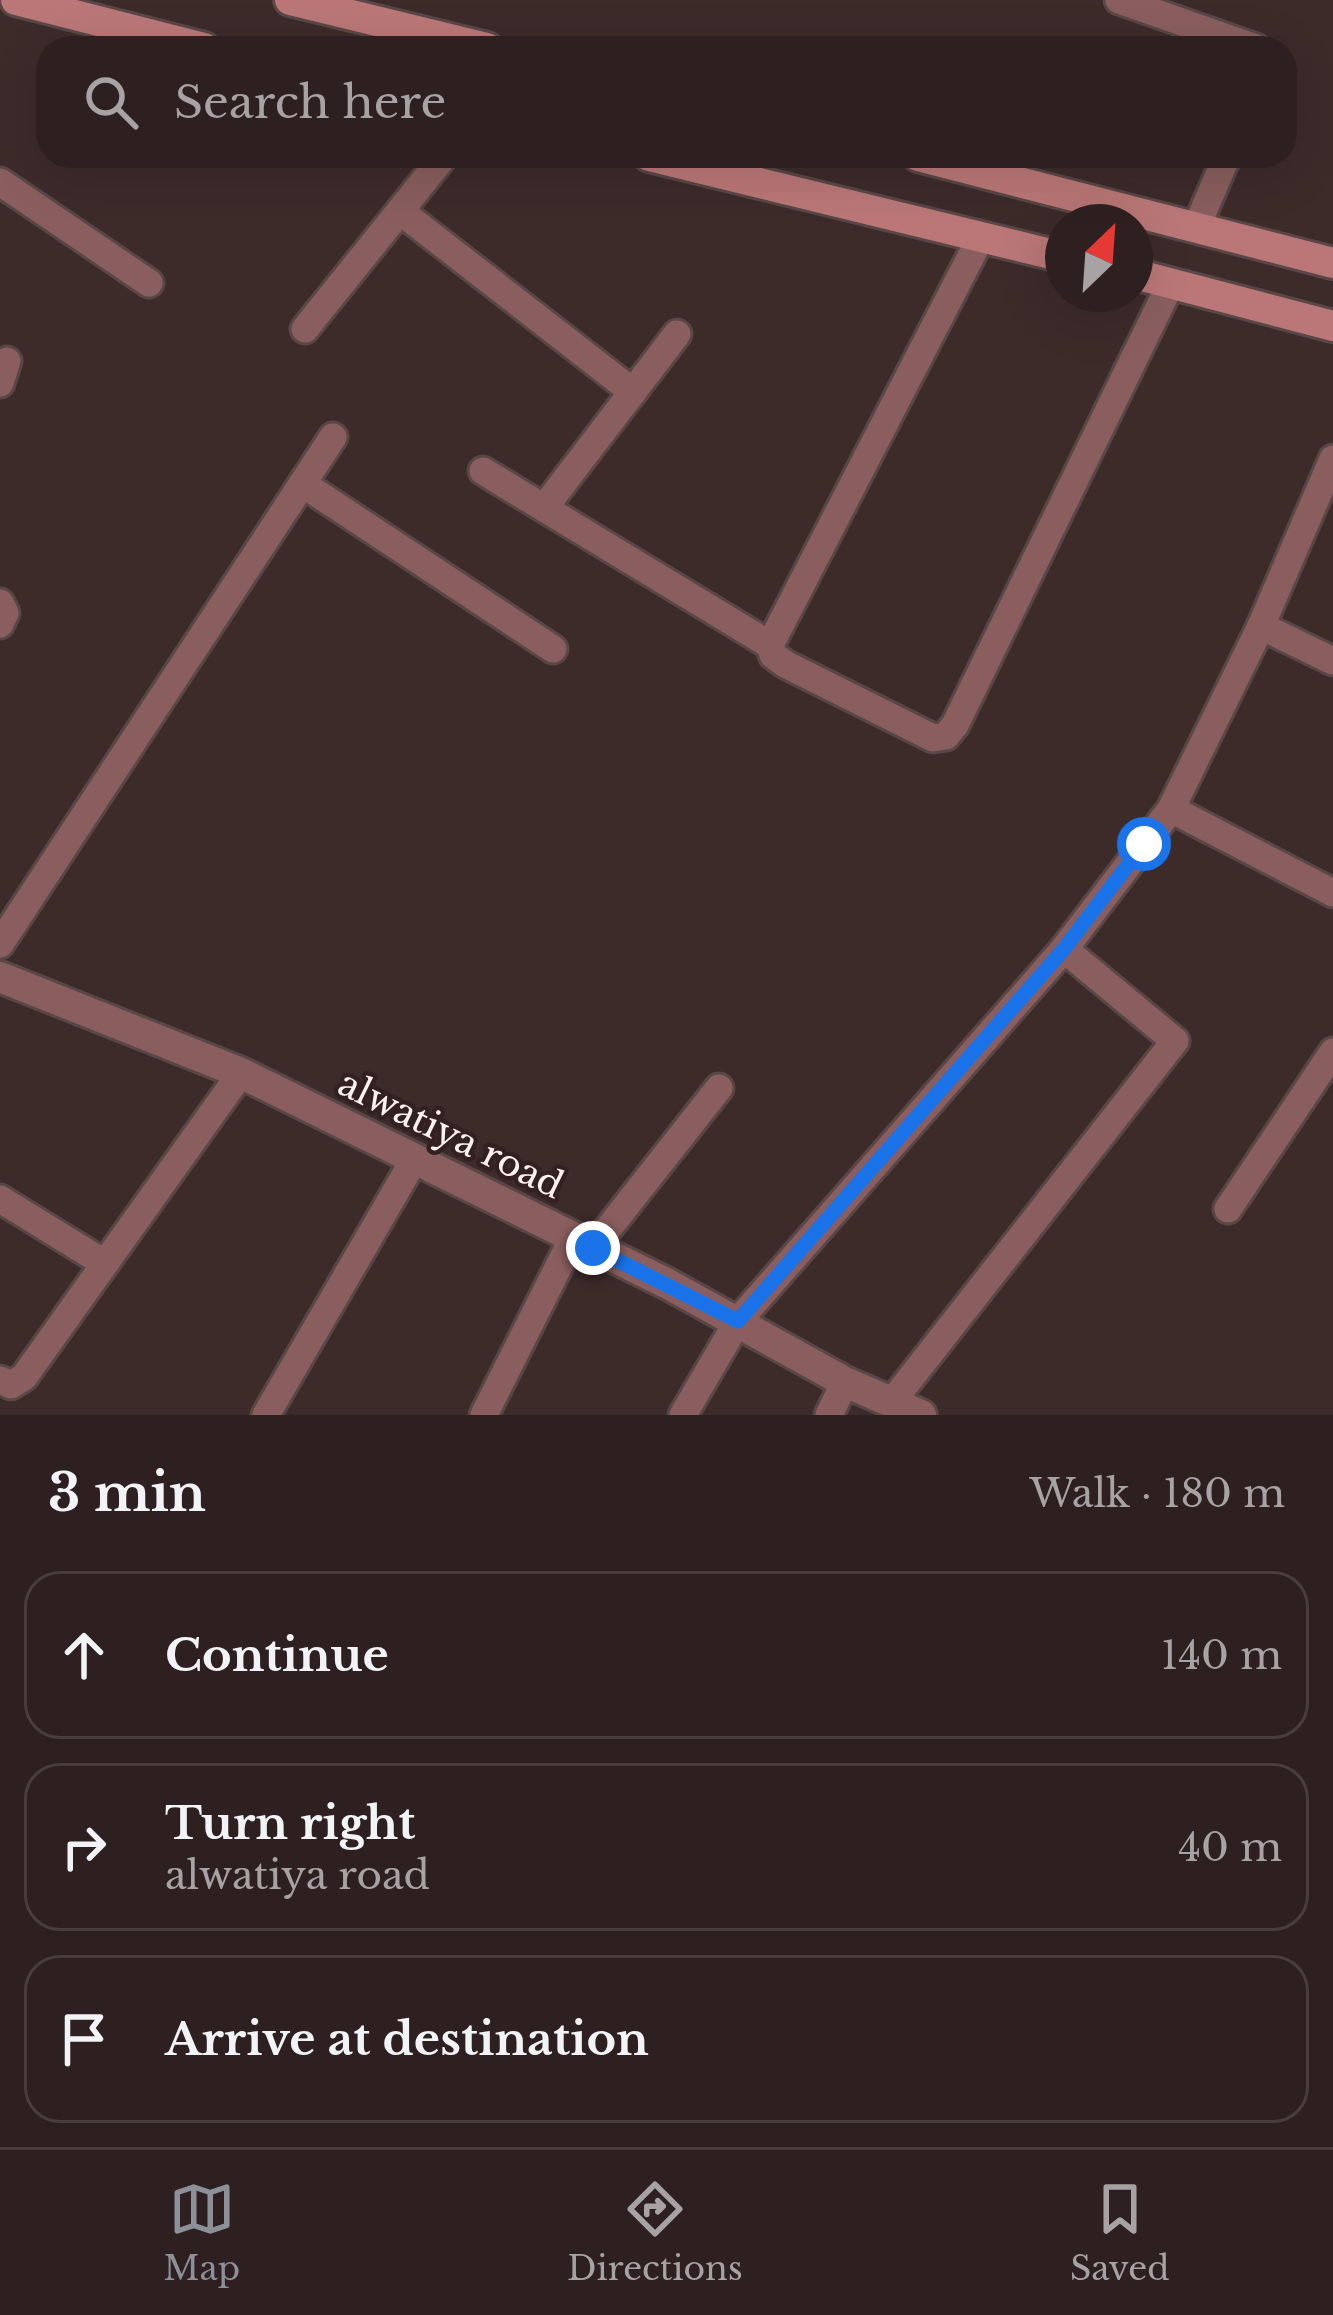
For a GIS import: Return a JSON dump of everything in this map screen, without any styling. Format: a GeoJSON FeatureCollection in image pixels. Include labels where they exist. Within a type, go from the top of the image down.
{"type":"FeatureCollection","features":[{"type":"Feature","properties":{"kind":"main road"},"geometry":{"type":"LineString","coordinates":[[16,0],[158,36]]}},
{"type":"Feature","properties":{"kind":"main road"},"geometry":{"type":"LineString","coordinates":[[290,0],[438,36]]}},
{"type":"Feature","properties":{"kind":"main road"},"geometry":{"type":"LineString","coordinates":[[698,168],[1045,252]]}},
{"type":"Feature","properties":{"kind":"main road"},"geometry":{"type":"LineString","coordinates":[[966,168],[1333,263]]}},
{"type":"Feature","properties":{"kind":"main road"},"geometry":{"type":"LineString","coordinates":[[1153,278],[1333,326]]}},
{"type":"Feature","properties":{"kind":"street"},"geometry":{"type":"LineString","coordinates":[[1119,0],[1222,36]]}},
{"type":"Feature","properties":{"kind":"street"},"geometry":{"type":"LineString","coordinates":[[304,329],[434,168]]}},
{"type":"Feature","properties":{"kind":"street"},"geometry":{"type":"LineString","coordinates":[[1198,226],[1222,168]]}},
{"type":"Feature","properties":{"kind":"street"},"geometry":{"type":"LineString","coordinates":[[0,182],[149,284]]}},
{"type":"Feature","properties":{"kind":"street"},"geometry":{"type":"LineString","coordinates":[[400,211],[633,392]]}},
{"type":"Feature","properties":{"kind":"street"},"geometry":{"type":"LineString","coordinates":[[770,645],[981,237]]}},
{"type":"Feature","properties":{"kind":"street"},"geometry":{"type":"LineString","coordinates":[[483,471],[770,645],[773,655],[785,664],[918,734],[946,736],[1171,283]]}},
{"type":"Feature","properties":{"kind":"street"},"geometry":{"type":"LineString","coordinates":[[544,508],[677,334]]}},
{"type":"Feature","properties":{"kind":"street"},"geometry":{"type":"LineString","coordinates":[[0,944],[333,437]]}},
{"type":"Feature","properties":{"kind":"street"},"geometry":{"type":"LineString","coordinates":[[683,1415],[738,1321],[1064,949],[1171,809],[1261,626],[1333,458]]}},
{"type":"Feature","properties":{"kind":"street"},"geometry":{"type":"LineString","coordinates":[[303,484],[553,649]]}},
{"type":"Feature","properties":{"kind":"street"},"geometry":{"type":"LineString","coordinates":[[0,603],[5,614],[0,624]]}},
{"type":"Feature","properties":{"kind":"street"},"geometry":{"type":"LineString","coordinates":[[1261,626],[1333,662]]}},
{"type":"Feature","properties":{"kind":"street"},"geometry":{"type":"LineString","coordinates":[[1171,809],[1333,892]]}},
{"type":"Feature","properties":{"kind":"street"},"geometry":{"type":"LineString","coordinates":[[891,1403],[1175,1041],[1064,949]]}},
{"type":"Feature","properties":{"kind":"street","name":"alwatiya road"},"geometry":{"type":"LineString","coordinates":[[0,977],[242,1073],[738,1321],[845,1382],[921,1415]]}},
{"type":"Feature","properties":{"kind":"street"},"geometry":{"type":"LineString","coordinates":[[1228,1209],[1333,1052]]}},
{"type":"Feature","properties":{"kind":"street"},"geometry":{"type":"LineString","coordinates":[[0,1380],[11,1385],[24,1377],[242,1073]]}},
{"type":"Feature","properties":{"kind":"street"},"geometry":{"type":"LineString","coordinates":[[484,1415],[583,1243],[719,1088]]}},
{"type":"Feature","properties":{"kind":"street"},"geometry":{"type":"LineString","coordinates":[[266,1415],[414,1160]]}},
{"type":"Feature","properties":{"kind":"street"},"geometry":{"type":"LineString","coordinates":[[0,1199],[104,1263]]}},
{"type":"Feature","properties":{"kind":"street"},"geometry":{"type":"LineString","coordinates":[[829,1415],[845,1382]]}},
{"type":"Feature","properties":{"kind":"route"},"geometry":{"type":"LineString","coordinates":[[593,1248],[738,1321],[1064,949],[1144,844]]}}]}
